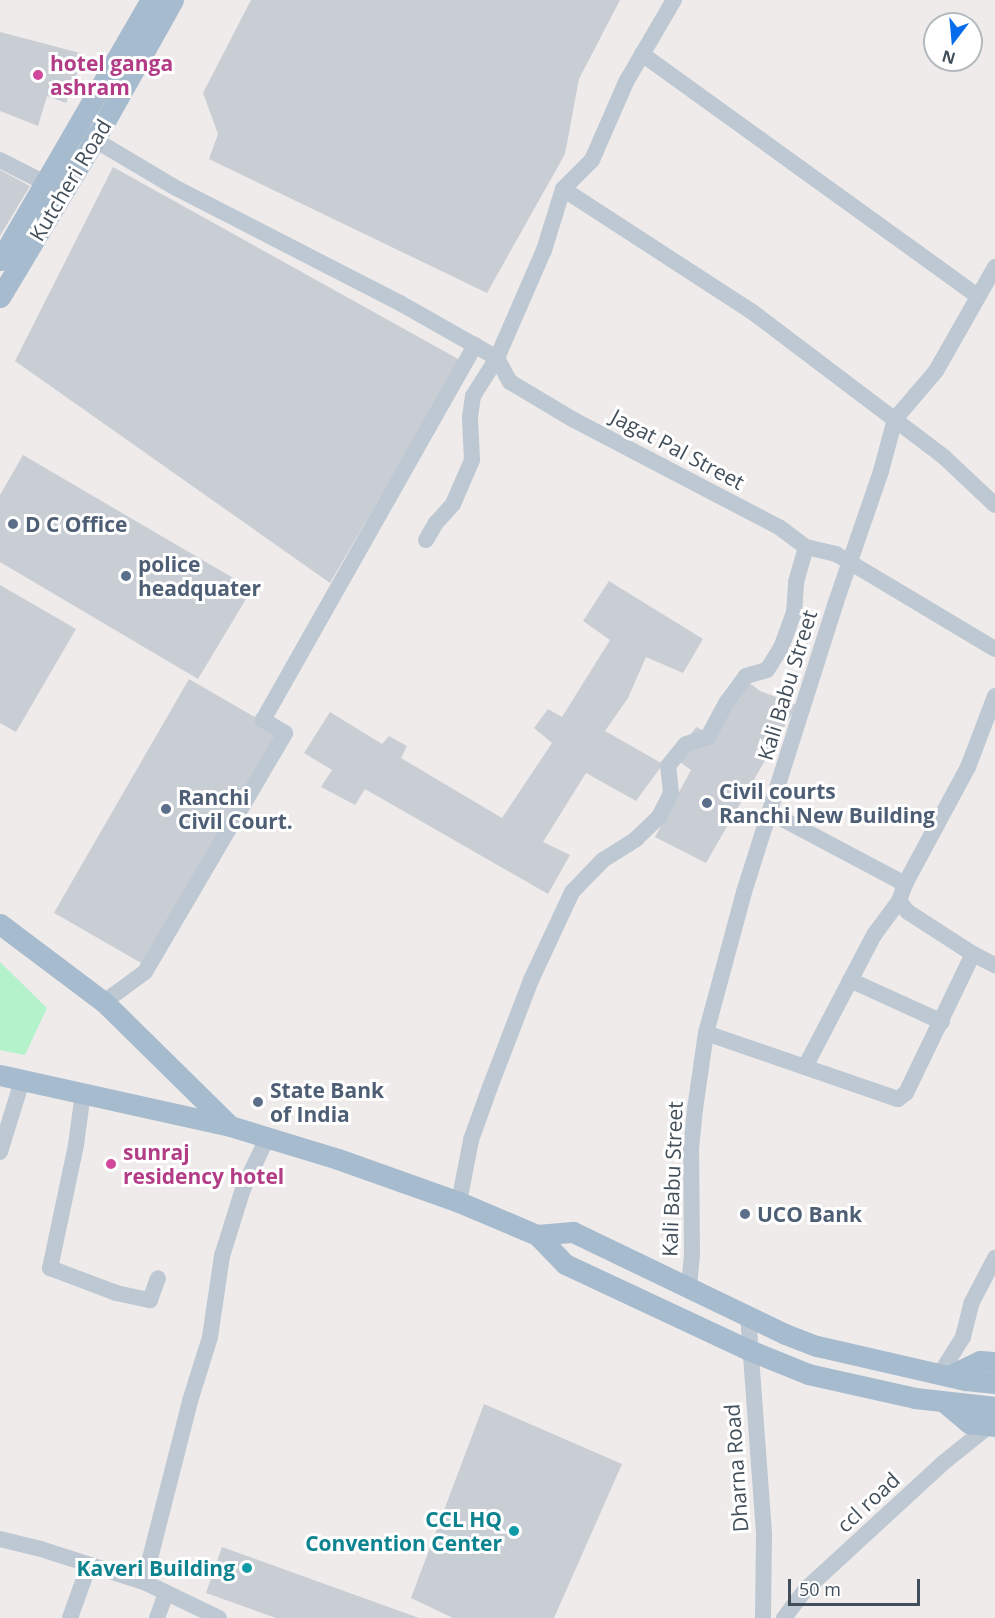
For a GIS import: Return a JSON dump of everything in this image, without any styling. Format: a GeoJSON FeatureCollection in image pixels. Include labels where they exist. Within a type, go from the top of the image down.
{"type":"FeatureCollection","features":[{"type":"Feature","properties":{"kind":"main road"},"geometry":{"type":"LineString","coordinates":[[0,260],[151,0]]}},
{"type":"Feature","properties":{"kind":"main road","name":"Kutcheri Road"},"geometry":{"type":"LineString","coordinates":[[0,297],[95,139],[173,0]]}},
{"type":"Feature","properties":{"kind":"main road"},"geometry":{"type":"LineString","coordinates":[[0,924],[104,1002],[230,1126]]}},
{"type":"Feature","properties":{"kind":"main road"},"geometry":{"type":"LineString","coordinates":[[0,1075],[83,1092],[268,1136],[459,1202],[537,1235],[565,1264],[749,1350],[808,1374],[944,1402],[969,1423],[993,1420]]}},
{"type":"Feature","properties":{"kind":"main road"},"geometry":{"type":"LineString","coordinates":[[537,1235],[573,1232],[785,1334],[817,1346],[945,1375],[995,1383]]}},
{"type":"Feature","properties":{"kind":"main road"},"geometry":{"type":"LineString","coordinates":[[945,1375],[980,1361],[995,1362]]}},
{"type":"Feature","properties":{"kind":"street"},"geometry":{"type":"LineString","coordinates":[[426,540],[436,523],[453,504],[472,460],[470,417],[473,396],[497,358],[544,250],[563,189],[592,160],[626,82],[674,0]]}},
{"type":"Feature","properties":{"kind":"street"},"geometry":{"type":"LineString","coordinates":[[642,54],[978,296]]}},
{"type":"Feature","properties":{"kind":"street"},"geometry":{"type":"LineString","coordinates":[[76,130],[176,188],[400,303],[497,358]]}},
{"type":"Feature","properties":{"kind":"street"},"geometry":{"type":"LineString","coordinates":[[0,160],[45,183]]}},
{"type":"Feature","properties":{"kind":"street"},"geometry":{"type":"LineString","coordinates":[[563,189],[751,310],[944,457],[995,504]]}},
{"type":"Feature","properties":{"kind":"street","name":"Kali Babu Street"},"geometry":{"type":"LineString","coordinates":[[689,1288],[692,1255],[691,1149],[706,1034],[744,892],[881,471],[895,419],[936,371],[995,267]]}},
{"type":"Feature","properties":{"kind":"street"},"geometry":{"type":"LineString","coordinates":[[104,1002],[145,972],[285,733],[263,720],[475,345]]}},
{"type":"Feature","properties":{"kind":"street","name":"Jagat Pal Street"},"geometry":{"type":"LineString","coordinates":[[497,358],[510,382],[574,420],[779,527],[806,547],[836,554],[849,564],[995,649]]}},
{"type":"Feature","properties":{"kind":"street"},"geometry":{"type":"LineString","coordinates":[[459,1202],[471,1140],[531,980],[572,892],[603,860],[636,839],[659,817],[671,793],[668,766],[686,744],[708,737],[746,676],[767,670],[781,648],[794,613],[796,582],[806,547]]}},
{"type":"Feature","properties":{"kind":"street"},"geometry":{"type":"LineString","coordinates":[[806,1065],[874,935],[899,901],[905,884],[968,767],[995,696]]}},
{"type":"Feature","properties":{"kind":"street"},"geometry":{"type":"LineString","coordinates":[[771,813],[905,884]]}},
{"type":"Feature","properties":{"kind":"street"},"geometry":{"type":"LineString","coordinates":[[899,901],[908,912],[973,954],[995,965]]}},
{"type":"Feature","properties":{"kind":"street"},"geometry":{"type":"LineString","coordinates":[[706,1034],[806,1065],[898,1099],[906,1093],[973,954]]}},
{"type":"Feature","properties":{"kind":"street"},"geometry":{"type":"LineString","coordinates":[[850,980],[942,1022]]}},
{"type":"Feature","properties":{"kind":"street"},"geometry":{"type":"LineString","coordinates":[[0,1152],[22,1081]]}},
{"type":"Feature","properties":{"kind":"street"},"geometry":{"type":"LineString","coordinates":[[83,1092],[76,1145],[50,1268],[116,1293],[150,1300],[158,1278]]}},
{"type":"Feature","properties":{"kind":"street"},"geometry":{"type":"LineString","coordinates":[[144,1582],[190,1401],[210,1337],[222,1256],[243,1189],[268,1136]]}},
{"type":"Feature","properties":{"kind":"street"},"geometry":{"type":"LineString","coordinates":[[945,1375],[963,1337],[972,1302],[995,1258]]}},
{"type":"Feature","properties":{"kind":"street","name":"Dharna Road"},"geometry":{"type":"LineString","coordinates":[[748,1315],[764,1534],[763,1618]]}},
{"type":"Feature","properties":{"kind":"street","name":"ccl road"},"geometry":{"type":"LineString","coordinates":[[784,1618],[806,1589],[993,1420]]}},
{"type":"Feature","properties":{"kind":"street"},"geometry":{"type":"LineString","coordinates":[[0,1539],[41,1548],[144,1582],[219,1618]]}},
{"type":"Feature","properties":{"kind":"street"},"geometry":{"type":"LineString","coordinates":[[70,1618],[88,1565]]}},
{"type":"Feature","properties":{"kind":"street"},"geometry":{"type":"LineString","coordinates":[[157,1618],[166,1593]]}},
{"type":"Feature","properties":{"kind":"green space"},"geometry":{"type":"Polygon","coordinates":[[[0,962],[47,1008],[25,1055],[0,1050],[0,962]]]}},
{"type":"Feature","properties":{"kind":"building"},"geometry":{"type":"Polygon","coordinates":[[[251,0],[620,0],[579,79],[565,154],[487,293],[209,159],[218,134],[203,93],[251,0]]]}},
{"type":"Feature","properties":{"kind":"building","name":"hotel ganga ashram"},"geometry":{"type":"Polygon","coordinates":[[[0,32],[84,54],[66,103],[47,96],[38,126],[0,111],[0,32]]]}},
{"type":"Feature","properties":{"kind":"building"},"geometry":{"type":"Polygon","coordinates":[[[113,167],[460,360],[330,583],[15,361],[113,167]]]}},
{"type":"Feature","properties":{"kind":"building"},"geometry":{"type":"Polygon","coordinates":[[[0,170],[30,186],[0,236],[0,170]]]}},
{"type":"Feature","properties":{"kind":"building","name":"police headquater"},"geometry":{"type":"Polygon","coordinates":[[[23,455],[252,589],[198,679],[0,562],[0,495],[23,455]]]}},
{"type":"Feature","properties":{"kind":"building"},"geometry":{"type":"Polygon","coordinates":[[[609,581],[703,639],[683,673],[646,657],[628,698],[605,731],[663,764],[636,801],[586,773],[543,842],[570,855],[548,894],[365,789],[355,805],[321,787],[332,770],[304,753],[330,712],[382,744],[389,736],[407,746],[401,758],[502,818],[552,743],[534,728],[548,709],[562,717],[610,640],[583,621],[609,581]]]}},
{"type":"Feature","properties":{"kind":"building"},"geometry":{"type":"Polygon","coordinates":[[[0,585],[76,629],[16,732],[0,723],[0,585]]]}},
{"type":"Feature","properties":{"kind":"building"},"geometry":{"type":"Polygon","coordinates":[[[189,679],[282,732],[147,966],[54,913],[189,679]]]}},
{"type":"Feature","properties":{"kind":"building","name":"Civil courts Ranchi New Building"},"geometry":{"type":"Polygon","coordinates":[[[747,681],[760,691],[797,705],[706,863],[655,837],[691,770],[677,760],[691,734],[696,727],[715,736],[747,681]]]}},
{"type":"Feature","properties":{"kind":"building","name":"CCL HQ Convention Center"},"geometry":{"type":"Polygon","coordinates":[[[484,1404],[622,1464],[554,1618],[453,1618],[411,1598],[484,1404]]]}},
{"type":"Feature","properties":{"kind":"building","name":"Kaveri Building"},"geometry":{"type":"Polygon","coordinates":[[[222,1547],[419,1618],[276,1618],[206,1593],[222,1547]]]}},
{"type":"Feature","properties":{"kind":"place","name":"hotel ganga ashram"},"geometry":{"type":"Point","coordinates":[38,75]}},
{"type":"Feature","properties":{"kind":"place","name":"D C Office"},"geometry":{"type":"Point","coordinates":[13,524]}},
{"type":"Feature","properties":{"kind":"place","name":"police headquater"},"geometry":{"type":"Point","coordinates":[126,576]}},
{"type":"Feature","properties":{"kind":"place","name":"Civil courts Ranchi New Building"},"geometry":{"type":"Point","coordinates":[707,803]}},
{"type":"Feature","properties":{"kind":"place","name":"Ranchi Civil Court."},"geometry":{"type":"Point","coordinates":[166,809]}},
{"type":"Feature","properties":{"kind":"place","name":"State Bank of India"},"geometry":{"type":"Point","coordinates":[258,1102]}},
{"type":"Feature","properties":{"kind":"place","name":"sunraj residency hotel"},"geometry":{"type":"Point","coordinates":[111,1164]}},
{"type":"Feature","properties":{"kind":"place","name":"UCO Bank"},"geometry":{"type":"Point","coordinates":[745,1214]}},
{"type":"Feature","properties":{"kind":"place","name":"CCL HQ Convention Center"},"geometry":{"type":"Point","coordinates":[514,1531]}},
{"type":"Feature","properties":{"kind":"place","name":"Kaveri Building"},"geometry":{"type":"Point","coordinates":[247,1568]}}]}
